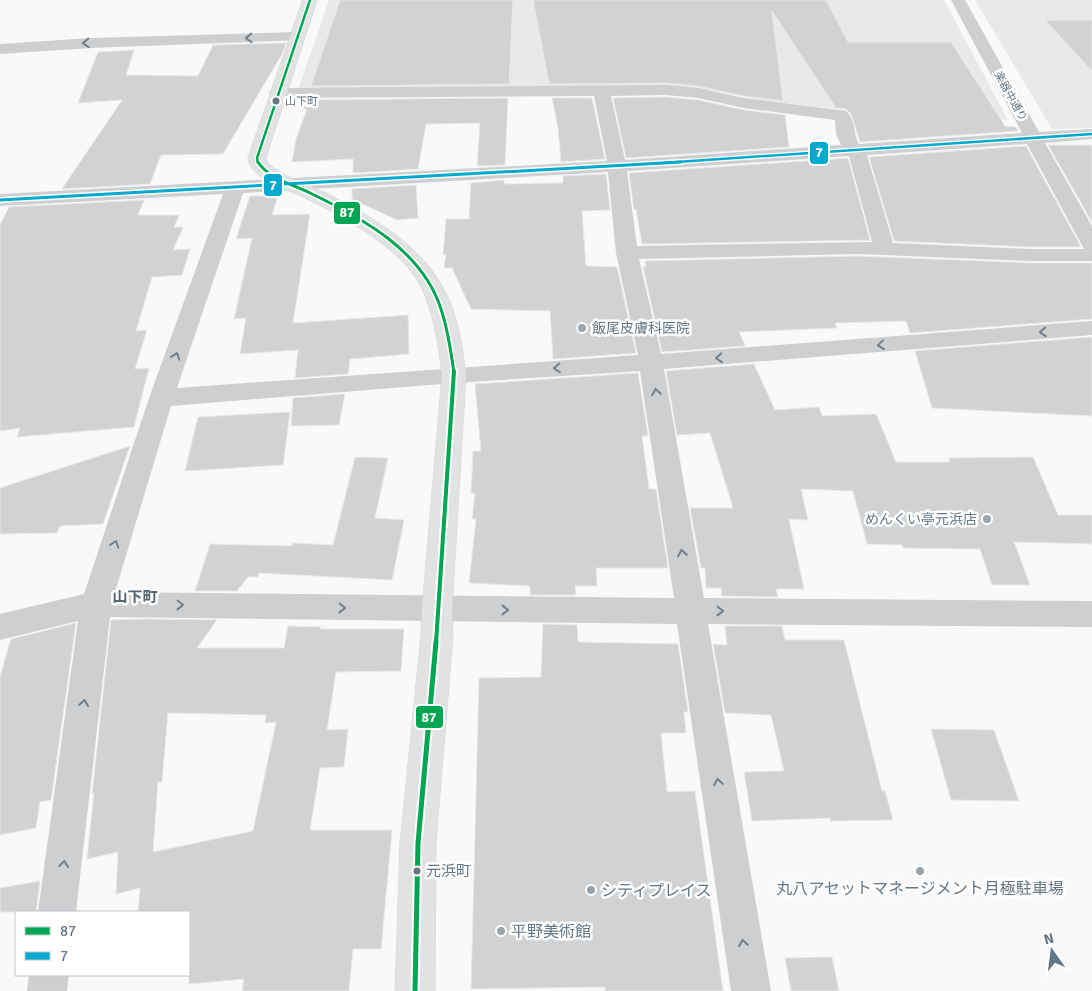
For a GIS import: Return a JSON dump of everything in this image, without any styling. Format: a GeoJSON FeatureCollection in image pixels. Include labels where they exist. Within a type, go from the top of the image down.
{"type":"FeatureCollection","features":[{"type":"Feature","properties":{"kind":"street"},"geometry":{"type":"LineString","coordinates":[[310,0],[257,158],[258,163],[264,170],[362,220],[394,241],[411,257],[436,294],[446,319],[452,346],[454,375],[437,609],[437,635],[418,843],[415,991]]}},
{"type":"Feature","properties":{"kind":"street","name":"楽器中通り"},"geometry":{"type":"LineString","coordinates":[[958,0],[1092,245]]}},
{"type":"Feature","properties":{"kind":"street"},"geometry":{"type":"LineString","coordinates":[[0,49],[90,43],[297,37]]}},
{"type":"Feature","properties":{"kind":"street"},"geometry":{"type":"LineString","coordinates":[[278,93],[602,92],[651,90],[690,92],[744,103],[840,115],[844,119],[845,134],[854,149],[884,249]]}},
{"type":"Feature","properties":{"kind":"street"},"geometry":{"type":"LineString","coordinates":[[602,92],[617,166],[627,254],[651,361],[751,991]]}},
{"type":"Feature","properties":{"kind":"street"},"geometry":{"type":"LineString","coordinates":[[0,200],[617,166],[1034,136],[1092,134]]}},
{"type":"Feature","properties":{"kind":"street"},"geometry":{"type":"LineString","coordinates":[[58,911],[96,604],[161,398],[235,186]]}},
{"type":"Feature","properties":{"kind":"street"},"geometry":{"type":"LineString","coordinates":[[627,254],[884,249],[1031,255],[1092,255]]}},
{"type":"Feature","properties":{"kind":"street"},"geometry":{"type":"LineString","coordinates":[[161,398],[651,361],[700,360],[1092,328]]}},
{"type":"Feature","properties":{"kind":"street"},"geometry":{"type":"LineString","coordinates":[[0,626],[96,604],[437,609],[1092,614]]}},
{"type":"Feature","properties":{"kind":"street"},"geometry":{"type":"LineString","coordinates":[[47,991],[49,976]]}},
{"type":"Feature","properties":{"kind":"shaded area"},"geometry":{"type":"Polygon","coordinates":[[[329,0],[944,0],[1008,120],[934,117],[817,107],[762,100],[695,88],[343,89],[299,87],[329,0]]]}},
{"type":"Feature","properties":{"kind":"shaded area"},"geometry":{"type":"Polygon","coordinates":[[[975,0],[1092,0],[1092,128],[1052,129],[975,0]]]}},
{"type":"Feature","properties":{"kind":"building"},"geometry":{"type":"Polygon","coordinates":[[[340,0],[513,0],[509,84],[311,86],[340,0]]]}},
{"type":"Feature","properties":{"kind":"building"},"geometry":{"type":"Polygon","coordinates":[[[533,0],[826,0],[848,42],[951,42],[1005,126],[1016,127],[1018,131],[860,142],[851,114],[846,109],[836,108],[772,11],[783,101],[744,96],[698,86],[666,83],[549,84],[533,0]]]}},
{"type":"Feature","properties":{"kind":"building"},"geometry":{"type":"Polygon","coordinates":[[[1045,20],[1092,20],[1092,71],[1045,20]]]}},
{"type":"Feature","properties":{"kind":"building"},"geometry":{"type":"Polygon","coordinates":[[[286,43],[282,54],[223,154],[161,155],[150,184],[62,189],[122,100],[78,103],[98,52],[134,50],[126,75],[198,76],[213,45],[286,43]]]}},
{"type":"Feature","properties":{"kind":"building"},"geometry":{"type":"Polygon","coordinates":[[[666,97],[698,100],[744,110],[785,115],[789,147],[626,158],[613,98],[666,97]]]}},
{"type":"Feature","properties":{"kind":"building"},"geometry":{"type":"Polygon","coordinates":[[[508,98],[505,165],[477,166],[480,123],[426,124],[418,169],[353,173],[353,159],[292,162],[296,139],[307,109],[303,109],[306,100],[508,98]]]}},
{"type":"Feature","properties":{"kind":"building"},"geometry":{"type":"Polygon","coordinates":[[[552,98],[592,98],[605,159],[561,162],[558,128],[552,98]]]}},
{"type":"Feature","properties":{"kind":"building"},"geometry":{"type":"Polygon","coordinates":[[[1048,145],[1092,145],[1092,222],[1048,145]]]}},
{"type":"Feature","properties":{"kind":"building"},"geometry":{"type":"Polygon","coordinates":[[[1026,146],[1081,247],[1031,247],[894,241],[869,157],[1026,146]]]}},
{"type":"Feature","properties":{"kind":"building"},"geometry":{"type":"Polygon","coordinates":[[[848,158],[870,240],[642,244],[636,209],[634,210],[629,173],[848,158]]]}},
{"type":"Feature","properties":{"kind":"building"},"geometry":{"type":"Polygon","coordinates":[[[606,174],[610,210],[582,211],[586,266],[617,267],[636,353],[553,359],[550,311],[471,309],[452,268],[444,268],[446,255],[443,255],[446,219],[469,219],[471,183],[504,180],[504,184],[563,183],[563,176],[606,174]]]}},
{"type":"Feature","properties":{"kind":"building"},"geometry":{"type":"Polygon","coordinates":[[[416,185],[418,218],[397,220],[352,199],[352,189],[416,185]]]}},
{"type":"Feature","properties":{"kind":"building"},"geometry":{"type":"Polygon","coordinates":[[[250,196],[278,196],[272,215],[310,214],[293,323],[408,315],[409,354],[350,359],[348,374],[295,378],[298,350],[240,354],[246,318],[234,319],[252,238],[236,239],[250,196]]]}},
{"type":"Feature","properties":{"kind":"building"},"geometry":{"type":"Polygon","coordinates":[[[144,200],[138,215],[179,215],[174,227],[183,227],[173,250],[190,249],[182,275],[152,277],[136,331],[147,330],[135,369],[149,368],[134,427],[17,437],[20,428],[0,431],[0,225],[9,207],[144,200]]]}},
{"type":"Feature","properties":{"kind":"building"},"geometry":{"type":"Polygon","coordinates":[[[857,256],[1031,263],[1092,263],[1092,319],[910,333],[906,321],[835,323],[837,328],[739,332],[745,346],[662,352],[643,267],[646,267],[645,261],[857,256]]]}},
{"type":"Feature","properties":{"kind":"building"},"geometry":{"type":"Polygon","coordinates":[[[1092,337],[1092,416],[932,408],[915,351],[1092,337]]]}},
{"type":"Feature","properties":{"kind":"building"},"geometry":{"type":"Polygon","coordinates":[[[754,364],[775,410],[819,407],[822,416],[876,414],[896,462],[950,462],[949,458],[1033,457],[1058,515],[1092,515],[1092,544],[1014,542],[1030,585],[992,585],[980,549],[903,548],[902,545],[867,544],[853,491],[801,489],[808,520],[789,519],[804,589],[776,589],[778,597],[722,596],[721,588],[706,588],[705,568],[701,568],[690,508],[733,508],[710,433],[677,435],[666,371],[754,364]]]}},
{"type":"Feature","properties":{"kind":"building"},"geometry":{"type":"Polygon","coordinates":[[[638,373],[648,436],[642,436],[649,489],[656,489],[668,568],[596,568],[597,586],[575,586],[576,595],[530,595],[530,586],[469,583],[476,519],[472,519],[475,493],[471,493],[473,451],[481,451],[475,384],[638,373]]]}},
{"type":"Feature","properties":{"kind":"building"},"geometry":{"type":"Polygon","coordinates":[[[345,394],[339,425],[291,426],[293,398],[345,394]]]}},
{"type":"Feature","properties":{"kind":"building"},"geometry":{"type":"Polygon","coordinates":[[[290,412],[283,465],[185,471],[198,417],[290,412]]]}},
{"type":"Feature","properties":{"kind":"building"},"geometry":{"type":"Polygon","coordinates":[[[130,446],[103,524],[60,526],[57,533],[0,534],[0,488],[130,446]]]}},
{"type":"Feature","properties":{"kind":"building"},"geometry":{"type":"Polygon","coordinates":[[[355,457],[388,458],[375,518],[404,520],[392,580],[259,573],[258,577],[248,577],[237,591],[195,591],[210,544],[291,546],[292,543],[333,545],[355,457]]]}},
{"type":"Feature","properties":{"kind":"building"},"geometry":{"type":"Polygon","coordinates":[[[111,620],[217,620],[197,648],[284,648],[288,626],[321,627],[320,629],[404,629],[401,671],[336,672],[327,730],[348,729],[344,767],[320,768],[310,830],[392,830],[381,949],[353,949],[349,991],[242,991],[244,979],[189,984],[190,911],[138,911],[140,888],[116,894],[118,852],[87,859],[94,793],[92,794],[111,620]],[[168,713],[162,782],[158,782],[153,852],[253,831],[276,722],[265,723],[266,715],[168,713]]]}},
{"type":"Feature","properties":{"kind":"building"},"geometry":{"type":"Polygon","coordinates":[[[76,623],[51,800],[40,802],[36,828],[0,835],[0,676],[11,639],[76,623]]]}},
{"type":"Feature","properties":{"kind":"building","name":"シティプレイス"},"geometry":{"type":"Polygon","coordinates":[[[543,624],[577,625],[578,642],[678,644],[688,712],[684,712],[686,733],[661,733],[667,792],[695,791],[723,991],[605,991],[605,987],[471,989],[479,678],[541,677],[543,624]]]}},
{"type":"Feature","properties":{"kind":"building"},"geometry":{"type":"Polygon","coordinates":[[[725,626],[782,626],[785,640],[844,640],[882,791],[885,791],[893,820],[830,821],[830,818],[752,821],[744,772],[784,771],[771,715],[725,713],[713,644],[727,645],[725,626]]]}},
{"type":"Feature","properties":{"kind":"building"},"geometry":{"type":"Polygon","coordinates":[[[931,729],[994,730],[1019,801],[951,800],[931,729]]]}},
{"type":"Feature","properties":{"kind":"building"},"geometry":{"type":"Polygon","coordinates":[[[40,881],[36,911],[0,912],[0,888],[40,881]]]}},
{"type":"Feature","properties":{"kind":"building"},"geometry":{"type":"Polygon","coordinates":[[[832,957],[839,991],[791,991],[785,958],[832,957]]]}},
{"type":"Feature","properties":{"kind":"transit line","name":"87"},"geometry":{"type":"LineString","coordinates":[[310,0],[257,158],[258,163],[268,173],[282,181],[310,193],[370,226],[393,242],[413,260],[429,282],[441,307],[449,338],[454,375],[437,609],[437,635],[418,843],[415,991]]}},
{"type":"Feature","properties":{"kind":"transit line","name":"7"},"geometry":{"type":"LineString","coordinates":[[0,200],[620,166],[1092,134]]}},
{"type":"Feature","properties":{"kind":"place","name":"山下町"},"geometry":{"type":"Point","coordinates":[276,101]}},
{"type":"Feature","properties":{"kind":"place","name":"飯尾皮膚科医院"},"geometry":{"type":"Point","coordinates":[582,328]}},
{"type":"Feature","properties":{"kind":"place","name":"めんくい亭元浜店"},"geometry":{"type":"Point","coordinates":[987,519]}},
{"type":"Feature","properties":{"kind":"place","name":"元浜町"},"geometry":{"type":"Point","coordinates":[417,871]}},
{"type":"Feature","properties":{"kind":"place","name":"丸八アセットマネージメント月極駐車場"},"geometry":{"type":"Point","coordinates":[920,871]}},
{"type":"Feature","properties":{"kind":"place","name":"シティプレイス"},"geometry":{"type":"Point","coordinates":[591,890]}},
{"type":"Feature","properties":{"kind":"place","name":"平野美術館"},"geometry":{"type":"Point","coordinates":[501,931]}},
{"type":"Feature","properties":{"kind":"district","name":"山下町"},"geometry":{"type":"Point","coordinates":[135,597]}}]}
